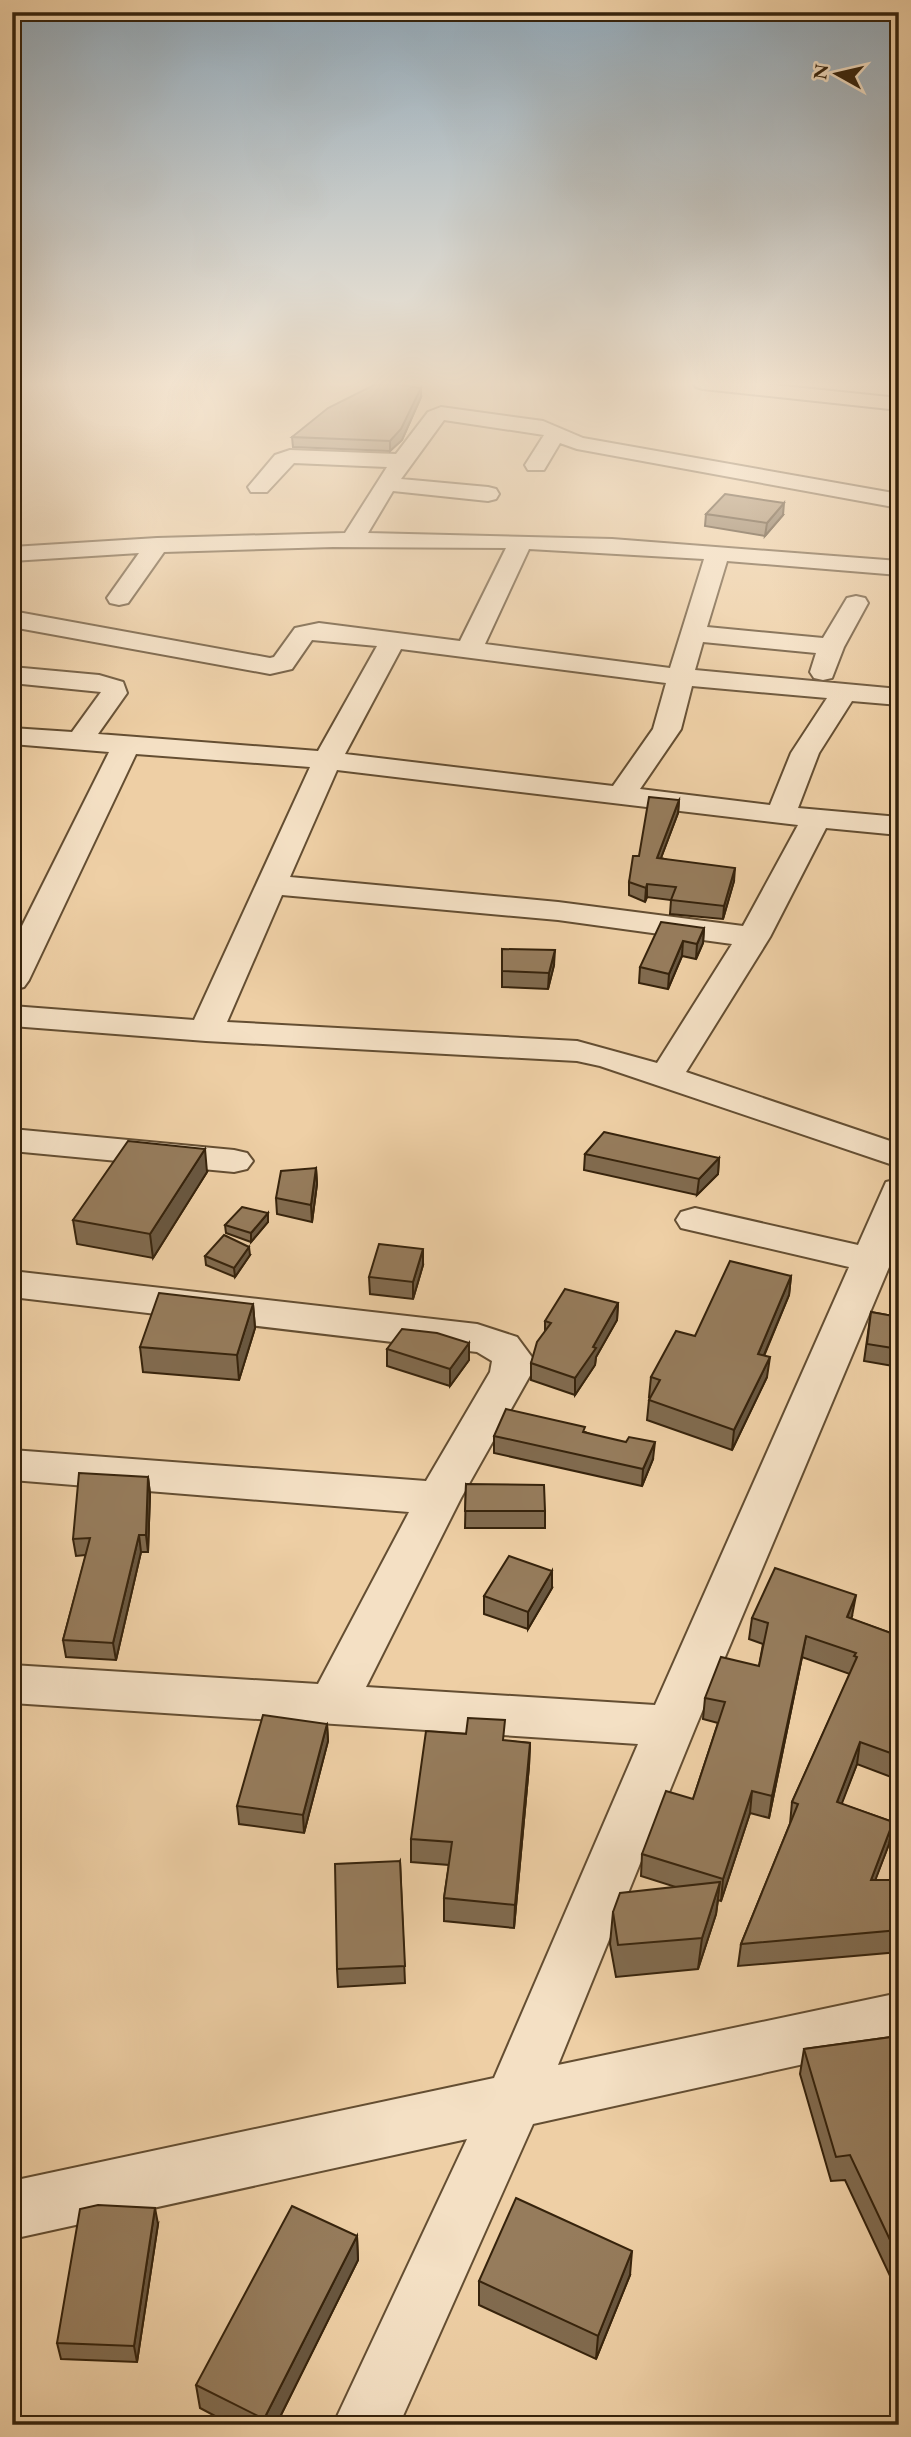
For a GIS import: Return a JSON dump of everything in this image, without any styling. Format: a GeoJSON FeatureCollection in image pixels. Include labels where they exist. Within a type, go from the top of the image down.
{"type":"FeatureCollection","features":[{"type":"Feature","properties":{"kind":"street"},"geometry":{"type":"LineString","coordinates":[[353,540],[379,497]]}},
{"type":"Feature","properties":{"kind":"street"},"geometry":{"type":"LineString","coordinates":[[874,497],[899,501]]}},
{"type":"Feature","properties":{"kind":"street"},"geometry":{"type":"LineString","coordinates":[[12,554],[157,545],[353,540],[521,542],[718,553],[899,568]]}},
{"type":"Feature","properties":{"kind":"street"},"geometry":{"type":"LineString","coordinates":[[469,650],[521,542]]}},
{"type":"Feature","properties":{"kind":"street"},"geometry":{"type":"LineString","coordinates":[[119,598],[157,545]]}},
{"type":"Feature","properties":{"kind":"street"},"geometry":{"type":"LineString","coordinates":[[621,796],[667,729],[692,633],[718,553]]}},
{"type":"Feature","properties":{"kind":"street"},"geometry":{"type":"LineString","coordinates":[[781,815],[830,692],[831,647],[856,603]]}},
{"type":"Feature","properties":{"kind":"street"},"geometry":{"type":"LineString","coordinates":[[12,619],[270,666],[283,663],[300,637],[310,631],[681,677],[899,697]]}},
{"type":"Feature","properties":{"kind":"street"},"geometry":{"type":"LineString","coordinates":[[692,633],[831,647]]}},
{"type":"Feature","properties":{"kind":"street"},"geometry":{"type":"LineString","coordinates":[[206,1031],[327,760],[393,640]]}},
{"type":"Feature","properties":{"kind":"street"},"geometry":{"type":"LineString","coordinates":[[12,675],[99,683],[114,688],[114,693],[79,742]]}},
{"type":"Feature","properties":{"kind":"street"},"geometry":{"type":"LineString","coordinates":[[12,736],[327,760],[781,815],[899,826]]}},
{"type":"Feature","properties":{"kind":"street"},"geometry":{"type":"LineString","coordinates":[[12,980],[127,744]]}},
{"type":"Feature","properties":{"kind":"street"},"geometry":{"type":"LineString","coordinates":[[665,1079],[754,937],[790,874],[816,818]]}},
{"type":"Feature","properties":{"kind":"street"},"geometry":{"type":"LineString","coordinates":[[270,885],[558,911],[754,937]]}},
{"type":"Feature","properties":{"kind":"street"},"geometry":{"type":"LineString","coordinates":[[12,1016],[206,1031],[577,1051],[609,1058],[899,1156]]}},
{"type":"Feature","properties":{"kind":"street"},"geometry":{"type":"LineString","coordinates":[[12,1140],[234,1161]]}},
{"type":"Feature","properties":{"kind":"street"},"geometry":{"type":"LineString","coordinates":[[366,2425],[513,2103],[872,1260],[899,1190]]}},
{"type":"Feature","properties":{"kind":"street"},"geometry":{"type":"LineString","coordinates":[[695,1220],[872,1260]]}},
{"type":"Feature","properties":{"kind":"street"},"geometry":{"type":"LineString","coordinates":[[12,1284],[496,1342],[507,1349],[513,1360],[510,1372],[439,1498],[333,1703]]}},
{"type":"Feature","properties":{"kind":"street"},"geometry":{"type":"LineString","coordinates":[[12,1465],[439,1498]]}},
{"type":"Feature","properties":{"kind":"street"},"geometry":{"type":"LineString","coordinates":[[12,1685],[333,1703],[671,1727]]}},
{"type":"Feature","properties":{"kind":"street"},"geometry":{"type":"LineString","coordinates":[[12,2210],[899,2018]]}},
{"type":"Feature","properties":{"kind":"building"},"geometry":{"type":"Polygon","coordinates":[[[722,497],[784,503],[767,523],[706,514],[722,497]]]}},
{"type":"Feature","properties":{"kind":"building"},"geometry":{"type":"Polygon","coordinates":[[[649,797],[679,800],[657,858],[735,868],[724,906],[671,900],[676,887],[647,884],[646,888],[629,882],[633,856],[639,856],[649,797]]]}},
{"type":"Feature","properties":{"kind":"building"},"geometry":{"type":"Polygon","coordinates":[[[661,922],[704,928],[697,944],[683,941],[669,974],[640,967],[661,922]]]}},
{"type":"Feature","properties":{"kind":"building"},"geometry":{"type":"Polygon","coordinates":[[[502,949],[555,950],[549,973],[502,971],[502,949]]]}},
{"type":"Feature","properties":{"kind":"building"},"geometry":{"type":"Polygon","coordinates":[[[604,1132],[719,1158],[699,1179],[585,1154],[604,1132]]]}},
{"type":"Feature","properties":{"kind":"building"},"geometry":{"type":"Polygon","coordinates":[[[128,1141],[205,1149],[150,1234],[73,1220],[128,1141]]]}},
{"type":"Feature","properties":{"kind":"building"},"geometry":{"type":"Polygon","coordinates":[[[316,1168],[311,1205],[276,1198],[281,1171],[316,1168]]]}},
{"type":"Feature","properties":{"kind":"building"},"geometry":{"type":"Polygon","coordinates":[[[242,1207],[268,1213],[251,1233],[225,1225],[242,1207]]]}},
{"type":"Feature","properties":{"kind":"building"},"geometry":{"type":"Polygon","coordinates":[[[224,1235],[249,1247],[234,1268],[205,1256],[224,1235]]]}},
{"type":"Feature","properties":{"kind":"building"},"geometry":{"type":"Polygon","coordinates":[[[379,1244],[423,1249],[413,1282],[369,1277],[379,1244]]]}},
{"type":"Feature","properties":{"kind":"building"},"geometry":{"type":"Polygon","coordinates":[[[730,1261],[791,1276],[758,1354],[770,1357],[734,1430],[649,1400],[660,1380],[651,1377],[676,1331],[695,1336],[730,1261]]]}},
{"type":"Feature","properties":{"kind":"building"},"geometry":{"type":"Polygon","coordinates":[[[565,1289],[618,1303],[593,1347],[596,1348],[575,1378],[531,1363],[537,1342],[551,1323],[545,1321],[565,1289]]]}},
{"type":"Feature","properties":{"kind":"building"},"geometry":{"type":"Polygon","coordinates":[[[159,1293],[253,1304],[237,1355],[140,1347],[159,1293]]]}},
{"type":"Feature","properties":{"kind":"building"},"geometry":{"type":"Polygon","coordinates":[[[871,1312],[899,1317],[899,1349],[867,1344],[871,1312]]]}},
{"type":"Feature","properties":{"kind":"building"},"geometry":{"type":"Polygon","coordinates":[[[402,1329],[437,1333],[469,1343],[450,1369],[387,1349],[402,1329]]]}},
{"type":"Feature","properties":{"kind":"building"},"geometry":{"type":"Polygon","coordinates":[[[506,1409],[585,1427],[583,1432],[626,1442],[629,1437],[655,1442],[643,1469],[494,1436],[506,1409]]]}},
{"type":"Feature","properties":{"kind":"building"},"geometry":{"type":"Polygon","coordinates":[[[79,1473],[148,1477],[146,1535],[139,1535],[113,1643],[63,1640],[90,1538],[73,1539],[79,1473]]]}},
{"type":"Feature","properties":{"kind":"building"},"geometry":{"type":"Polygon","coordinates":[[[466,1484],[544,1485],[545,1511],[465,1511],[466,1484]]]}},
{"type":"Feature","properties":{"kind":"building"},"geometry":{"type":"Polygon","coordinates":[[[509,1556],[552,1571],[528,1612],[484,1596],[509,1556]]]}},
{"type":"Feature","properties":{"kind":"building"},"geometry":{"type":"Polygon","coordinates":[[[775,1568],[856,1595],[847,1617],[899,1636],[899,1756],[860,1742],[837,1802],[893,1822],[871,1880],[893,1880],[899,1900],[899,1930],[741,1944],[798,1804],[792,1802],[857,1657],[854,1656],[856,1653],[806,1636],[772,1796],[752,1791],[723,1879],[642,1854],[666,1791],[693,1799],[725,1702],[705,1698],[721,1657],[759,1666],[768,1623],[752,1618],[775,1568]]]}},
{"type":"Feature","properties":{"kind":"building"},"geometry":{"type":"Polygon","coordinates":[[[263,1715],[327,1724],[303,1815],[237,1806],[263,1715]]]}},
{"type":"Feature","properties":{"kind":"building"},"geometry":{"type":"Polygon","coordinates":[[[468,1718],[505,1720],[503,1740],[530,1743],[515,1905],[444,1898],[452,1842],[411,1839],[426,1731],[466,1734],[468,1718]]]}},
{"type":"Feature","properties":{"kind":"building"},"geometry":{"type":"Polygon","coordinates":[[[400,1861],[405,1966],[337,1969],[335,1864],[400,1861]]]}},
{"type":"Feature","properties":{"kind":"building"},"geometry":{"type":"Polygon","coordinates":[[[720,1882],[702,1938],[618,1945],[613,1912],[620,1893],[720,1882]]]}},
{"type":"Feature","properties":{"kind":"building"},"geometry":{"type":"Polygon","coordinates":[[[899,2036],[899,2259],[850,2155],[836,2157],[804,2049],[899,2036]]]}},
{"type":"Feature","properties":{"kind":"building"},"geometry":{"type":"Polygon","coordinates":[[[516,2198],[632,2251],[598,2336],[479,2281],[516,2198]]]}},
{"type":"Feature","properties":{"kind":"building"},"geometry":{"type":"Polygon","coordinates":[[[98,2205],[155,2208],[134,2346],[57,2343],[80,2209],[98,2205]]]}},
{"type":"Feature","properties":{"kind":"building"},"geometry":{"type":"Polygon","coordinates":[[[292,2206],[357,2236],[264,2419],[196,2385],[292,2206]]]}}]}
